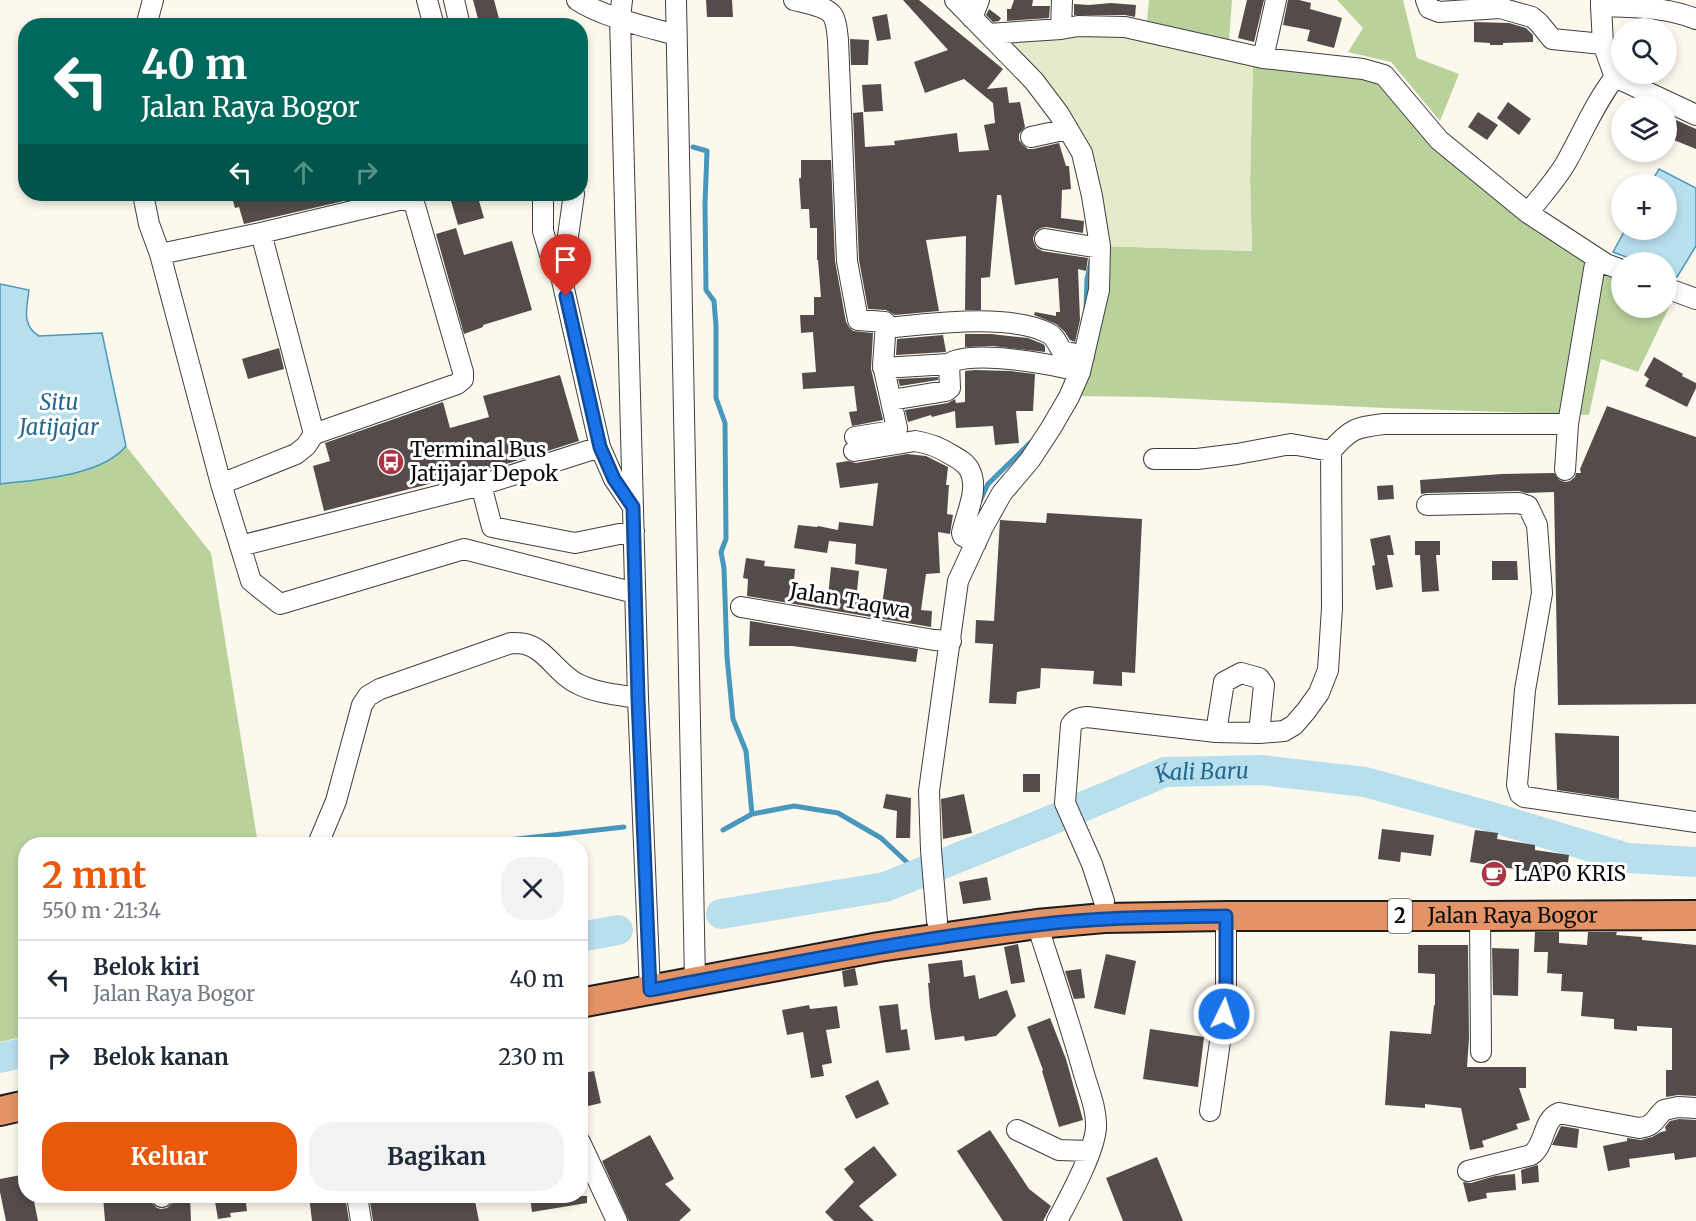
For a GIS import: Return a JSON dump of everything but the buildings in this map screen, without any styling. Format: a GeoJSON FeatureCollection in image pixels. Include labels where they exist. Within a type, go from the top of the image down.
{"type":"FeatureCollection","features":[{"type":"Feature","properties":{"kind":"highway","name":"Jalan Raya Bogor"},"geometry":{"type":"LineString","coordinates":[[588,983],[650,980],[937,921],[1038,907],[1104,901],[1696,898]]}},
{"type":"Feature","properties":{"kind":"highway","name":"Jalan Raya Bogor"},"geometry":{"type":"LineString","coordinates":[[695,972],[1037,924],[1104,918],[1696,915]]}},
{"type":"Feature","properties":{"kind":"highway","name":"Jalan Raya Bogor"},"geometry":{"type":"LineString","coordinates":[[588,1000],[650,980]]}},
{"type":"Feature","properties":{"kind":"highway"},"geometry":{"type":"LineString","coordinates":[[0,1094],[18,1090]]}},
{"type":"Feature","properties":{"kind":"highway"},"geometry":{"type":"LineString","coordinates":[[0,1111],[18,1107]]}},
{"type":"Feature","properties":{"kind":"street"},"geometry":{"type":"LineString","coordinates":[[148,18],[153,0]]}},
{"type":"Feature","properties":{"kind":"street"},"geometry":{"type":"LineString","coordinates":[[427,0],[432,18]]}},
{"type":"Feature","properties":{"kind":"street"},"geometry":{"type":"LineString","coordinates":[[454,0],[458,18]]}},
{"type":"Feature","properties":{"kind":"street"},"geometry":{"type":"LineString","coordinates":[[577,0],[584,4],[621,9],[676,35]]}},
{"type":"Feature","properties":{"kind":"street"},"geometry":{"type":"LineString","coordinates":[[676,0],[695,972]]}},
{"type":"Feature","properties":{"kind":"street"},"geometry":{"type":"LineString","coordinates":[[794,0],[826,10],[832,14],[836,23],[847,261],[858,320],[885,322],[886,328],[883,368],[898,425],[896,429],[854,444],[925,442],[961,461],[968,467],[972,481],[969,510],[962,530],[970,539]]}},
{"type":"Feature","properties":{"kind":"street"},"geometry":{"type":"LineString","coordinates":[[937,921],[929,791],[943,641],[958,581],[970,539],[1002,493],[1030,460],[1069,397],[1100,290],[1092,196],[1082,153],[1063,130],[1034,81],[988,34],[976,9],[955,0]]}},
{"type":"Feature","properties":{"kind":"street"},"geometry":{"type":"LineString","coordinates":[[1061,29],[1062,0]]}},
{"type":"Feature","properties":{"kind":"street"},"geometry":{"type":"LineString","coordinates":[[1263,58],[1276,0]]}},
{"type":"Feature","properties":{"kind":"street"},"geometry":{"type":"LineString","coordinates":[[1426,0],[1429,8],[1438,12],[1500,8],[1532,17],[1552,39],[1604,44]]}},
{"type":"Feature","properties":{"kind":"street"},"geometry":{"type":"LineString","coordinates":[[1611,65],[1604,44],[1601,3],[1688,10]]}},
{"type":"Feature","properties":{"kind":"street"},"geometry":{"type":"LineString","coordinates":[[621,9],[638,698],[650,980]]}},
{"type":"Feature","properties":{"kind":"street"},"geometry":{"type":"LineString","coordinates":[[988,34],[1078,26],[1125,27],[1263,58],[1363,69],[1384,75],[1439,140],[1528,213],[1611,266]]}},
{"type":"Feature","properties":{"kind":"street"},"geometry":{"type":"LineString","coordinates":[[1528,213],[1566,163],[1585,124],[1611,82]]}},
{"type":"Feature","properties":{"kind":"street"},"geometry":{"type":"LineString","coordinates":[[1630,84],[1696,115]]}},
{"type":"Feature","properties":{"kind":"street"},"geometry":{"type":"LineString","coordinates":[[1031,137],[1063,130]]}},
{"type":"Feature","properties":{"kind":"street"},"geometry":{"type":"LineString","coordinates":[[144,201],[221,484],[251,581],[280,604],[465,549],[635,593]]}},
{"type":"Feature","properties":{"kind":"street"},"geometry":{"type":"LineString","coordinates":[[159,254],[261,233],[395,201]]}},
{"type":"Feature","properties":{"kind":"street"},"geometry":{"type":"LineString","coordinates":[[221,484],[296,454],[306,446],[314,434],[457,384],[463,379],[463,372],[415,206],[410,201]]}},
{"type":"Feature","properties":{"kind":"street"},"geometry":{"type":"LineString","coordinates":[[543,201],[543,231],[551,258],[561,276],[600,447],[614,479],[633,507]]}},
{"type":"Feature","properties":{"kind":"street"},"geometry":{"type":"LineString","coordinates":[[561,276],[573,201]]}},
{"type":"Feature","properties":{"kind":"street"},"geometry":{"type":"LineString","coordinates":[[261,233],[314,434]]}},
{"type":"Feature","properties":{"kind":"street"},"geometry":{"type":"LineString","coordinates":[[1045,239],[1096,248]]}},
{"type":"Feature","properties":{"kind":"street"},"geometry":{"type":"LineString","coordinates":[[1565,470],[1568,424],[1596,258]]}},
{"type":"Feature","properties":{"kind":"street"},"geometry":{"type":"LineString","coordinates":[[1677,292],[1696,299]]}},
{"type":"Feature","properties":{"kind":"street"},"geometry":{"type":"LineString","coordinates":[[886,328],[987,321],[1028,326],[1049,333],[1062,351],[1077,363]]}},
{"type":"Feature","properties":{"kind":"street"},"geometry":{"type":"LineString","coordinates":[[883,368],[949,364],[955,360],[987,358],[1077,363]]}},
{"type":"Feature","properties":{"kind":"street"},"geometry":{"type":"LineString","coordinates":[[891,400],[946,391],[950,388],[949,364]]}},
{"type":"Feature","properties":{"kind":"street"},"geometry":{"type":"LineString","coordinates":[[1104,901],[1092,864],[1066,805],[1071,725],[1080,718],[1087,717],[1216,732],[1259,734],[1284,730],[1294,725],[1319,693],[1328,670],[1332,608],[1331,451],[1344,436],[1355,429],[1384,424],[1568,424]]}},
{"type":"Feature","properties":{"kind":"street"},"geometry":{"type":"LineString","coordinates":[[1154,459],[1197,459],[1291,444],[1331,451]]}},
{"type":"Feature","properties":{"kind":"street"},"geometry":{"type":"LineString","coordinates":[[240,546],[482,484],[600,447]]}},
{"type":"Feature","properties":{"kind":"street"},"geometry":{"type":"LineString","coordinates":[[482,484],[492,526],[575,543],[634,531]]}},
{"type":"Feature","properties":{"kind":"street"},"geometry":{"type":"LineString","coordinates":[[1427,505],[1519,503],[1528,506],[1537,525],[1542,593],[1525,690],[1517,785],[1520,794],[1696,822]]}},
{"type":"Feature","properties":{"kind":"street","name":"Jalan Taqwa"},"geometry":{"type":"LineString","coordinates":[[741,607],[943,641]]}},
{"type":"Feature","properties":{"kind":"street"},"geometry":{"type":"LineString","coordinates":[[321,837],[336,801],[362,705],[368,696],[380,689],[511,643],[526,644],[540,651],[560,672],[577,684],[597,691],[638,698]]}},
{"type":"Feature","properties":{"kind":"street"},"geometry":{"type":"LineString","coordinates":[[1216,732],[1224,682],[1241,674],[1259,678],[1264,685],[1259,734]]}},
{"type":"Feature","properties":{"kind":"street"},"geometry":{"type":"LineString","coordinates":[[1210,1111],[1226,990],[1226,916]]}},
{"type":"Feature","properties":{"kind":"street"},"geometry":{"type":"LineString","coordinates":[[1480,916],[1481,1052]]}},
{"type":"Feature","properties":{"kind":"street"},"geometry":{"type":"LineString","coordinates":[[1037,924],[1070,1024],[1095,1112],[1096,1128],[1089,1151],[1058,1221]]}},
{"type":"Feature","properties":{"kind":"street"},"geometry":{"type":"LineString","coordinates":[[1468,1171],[1531,1155],[1539,1149],[1551,1119],[1559,1113],[1639,1128],[1651,1125],[1664,1110],[1678,1107],[1696,1108]]}},
{"type":"Feature","properties":{"kind":"street"},"geometry":{"type":"LineString","coordinates":[[1017,1130],[1059,1150],[1089,1151]]}},
{"type":"Feature","properties":{"kind":"street"},"geometry":{"type":"LineString","coordinates":[[588,1159],[618,1221]]}},
{"type":"Feature","properties":{"kind":"street"},"geometry":{"type":"LineString","coordinates":[[358,1203],[361,1221]]}},
{"type":"Feature","properties":{"kind":"green space"},"geometry":{"type":"Polygon","coordinates":[[[1149,0],[1232,0],[1229,40],[1147,21],[1149,0]]]}},
{"type":"Feature","properties":{"kind":"green space"},"geometry":{"type":"Polygon","coordinates":[[[1337,0],[1403,0],[1417,58],[1459,74],[1440,121],[1391,62],[1348,52],[1363,28],[1337,0]]]}},
{"type":"Feature","properties":{"kind":"green space"},"geometry":{"type":"Polygon","coordinates":[[[1080,33],[1121,36],[1253,63],[1250,180],[1252,251],[1103,246],[1094,176],[1008,46],[1037,36],[1080,33]]]}},
{"type":"Feature","properties":{"kind":"green space"},"geometry":{"type":"Polygon","coordinates":[[[1253,63],[1382,82],[1611,270],[1611,318],[1664,318],[1638,372],[1601,359],[1589,415],[1077,396],[1103,246],[1252,251],[1250,180],[1253,63]]]}},
{"type":"Feature","properties":{"kind":"green space"},"geometry":{"type":"Polygon","coordinates":[[[126,446],[211,553],[257,837],[18,837],[18,1038],[0,1042],[0,484],[52,478],[120,453],[126,446]]]}},
{"type":"Feature","properties":{"kind":"water"},"geometry":{"type":"Polygon","coordinates":[[[1659,169],[1669,174],[1656,174],[1659,169]]]}},
{"type":"Feature","properties":{"kind":"water"},"geometry":{"type":"Polygon","coordinates":[[[1677,178],[1696,188],[1696,246],[1677,277],[1677,252],[1613,252],[1620,240],[1677,240],[1677,178]]]}},
{"type":"Feature","properties":{"kind":"water","name":"Situ Jatijajar"},"geometry":{"type":"Polygon","coordinates":[[[0,284],[29,290],[27,322],[33,332],[39,336],[102,333],[126,446],[115,456],[101,464],[68,475],[0,484],[0,284]]]}},
{"type":"Feature","properties":{"kind":"waterway"},"geometry":{"type":"LineString","coordinates":[[693,147],[707,151],[706,290],[714,301],[716,398],[725,423],[726,539],[721,552],[724,568],[727,657],[733,719],[746,751],[752,814]]}},
{"type":"Feature","properties":{"kind":"waterway"},"geometry":{"type":"LineString","coordinates":[[1086,308],[1087,279],[1091,261]]}},
{"type":"Feature","properties":{"kind":"waterway"},"geometry":{"type":"LineString","coordinates":[[979,503],[988,484],[1031,442]]}},
{"type":"Feature","properties":{"kind":"waterway","name":"Kali Baru"},"geometry":{"type":"LineString","coordinates":[[721,914],[885,887],[1165,772],[1261,770],[1365,782],[1628,858],[1696,862]]}},
{"type":"Feature","properties":{"kind":"waterway"},"geometry":{"type":"LineString","coordinates":[[723,830],[752,814],[794,806],[838,813],[881,838],[911,866],[915,875]]}},
{"type":"Feature","properties":{"kind":"waterway"},"geometry":{"type":"LineString","coordinates":[[535,837],[624,827]]}},
{"type":"Feature","properties":{"kind":"waterway","name":"Kali Baru"},"geometry":{"type":"LineString","coordinates":[[588,936],[618,930]]}},
{"type":"Feature","properties":{"kind":"waterway","name":"Kali Baru"},"geometry":{"type":"LineString","coordinates":[[0,1058],[18,1054]]}},
{"type":"Feature","properties":{"kind":"place","name":"Terminal Bus Jatijajar Depok"},"geometry":{"type":"Point","coordinates":[391,462]}},
{"type":"Feature","properties":{"kind":"place","name":"LAPO KRIS"},"geometry":{"type":"Point","coordinates":[1494,874]}},
{"type":"Feature","properties":{"kind":"route"},"geometry":{"type":"LineString","coordinates":[[566,296],[600,447],[614,479],[633,507],[650,990],[879,946],[1037,924],[1104,918],[1226,916],[1224,1014]]}}]}
